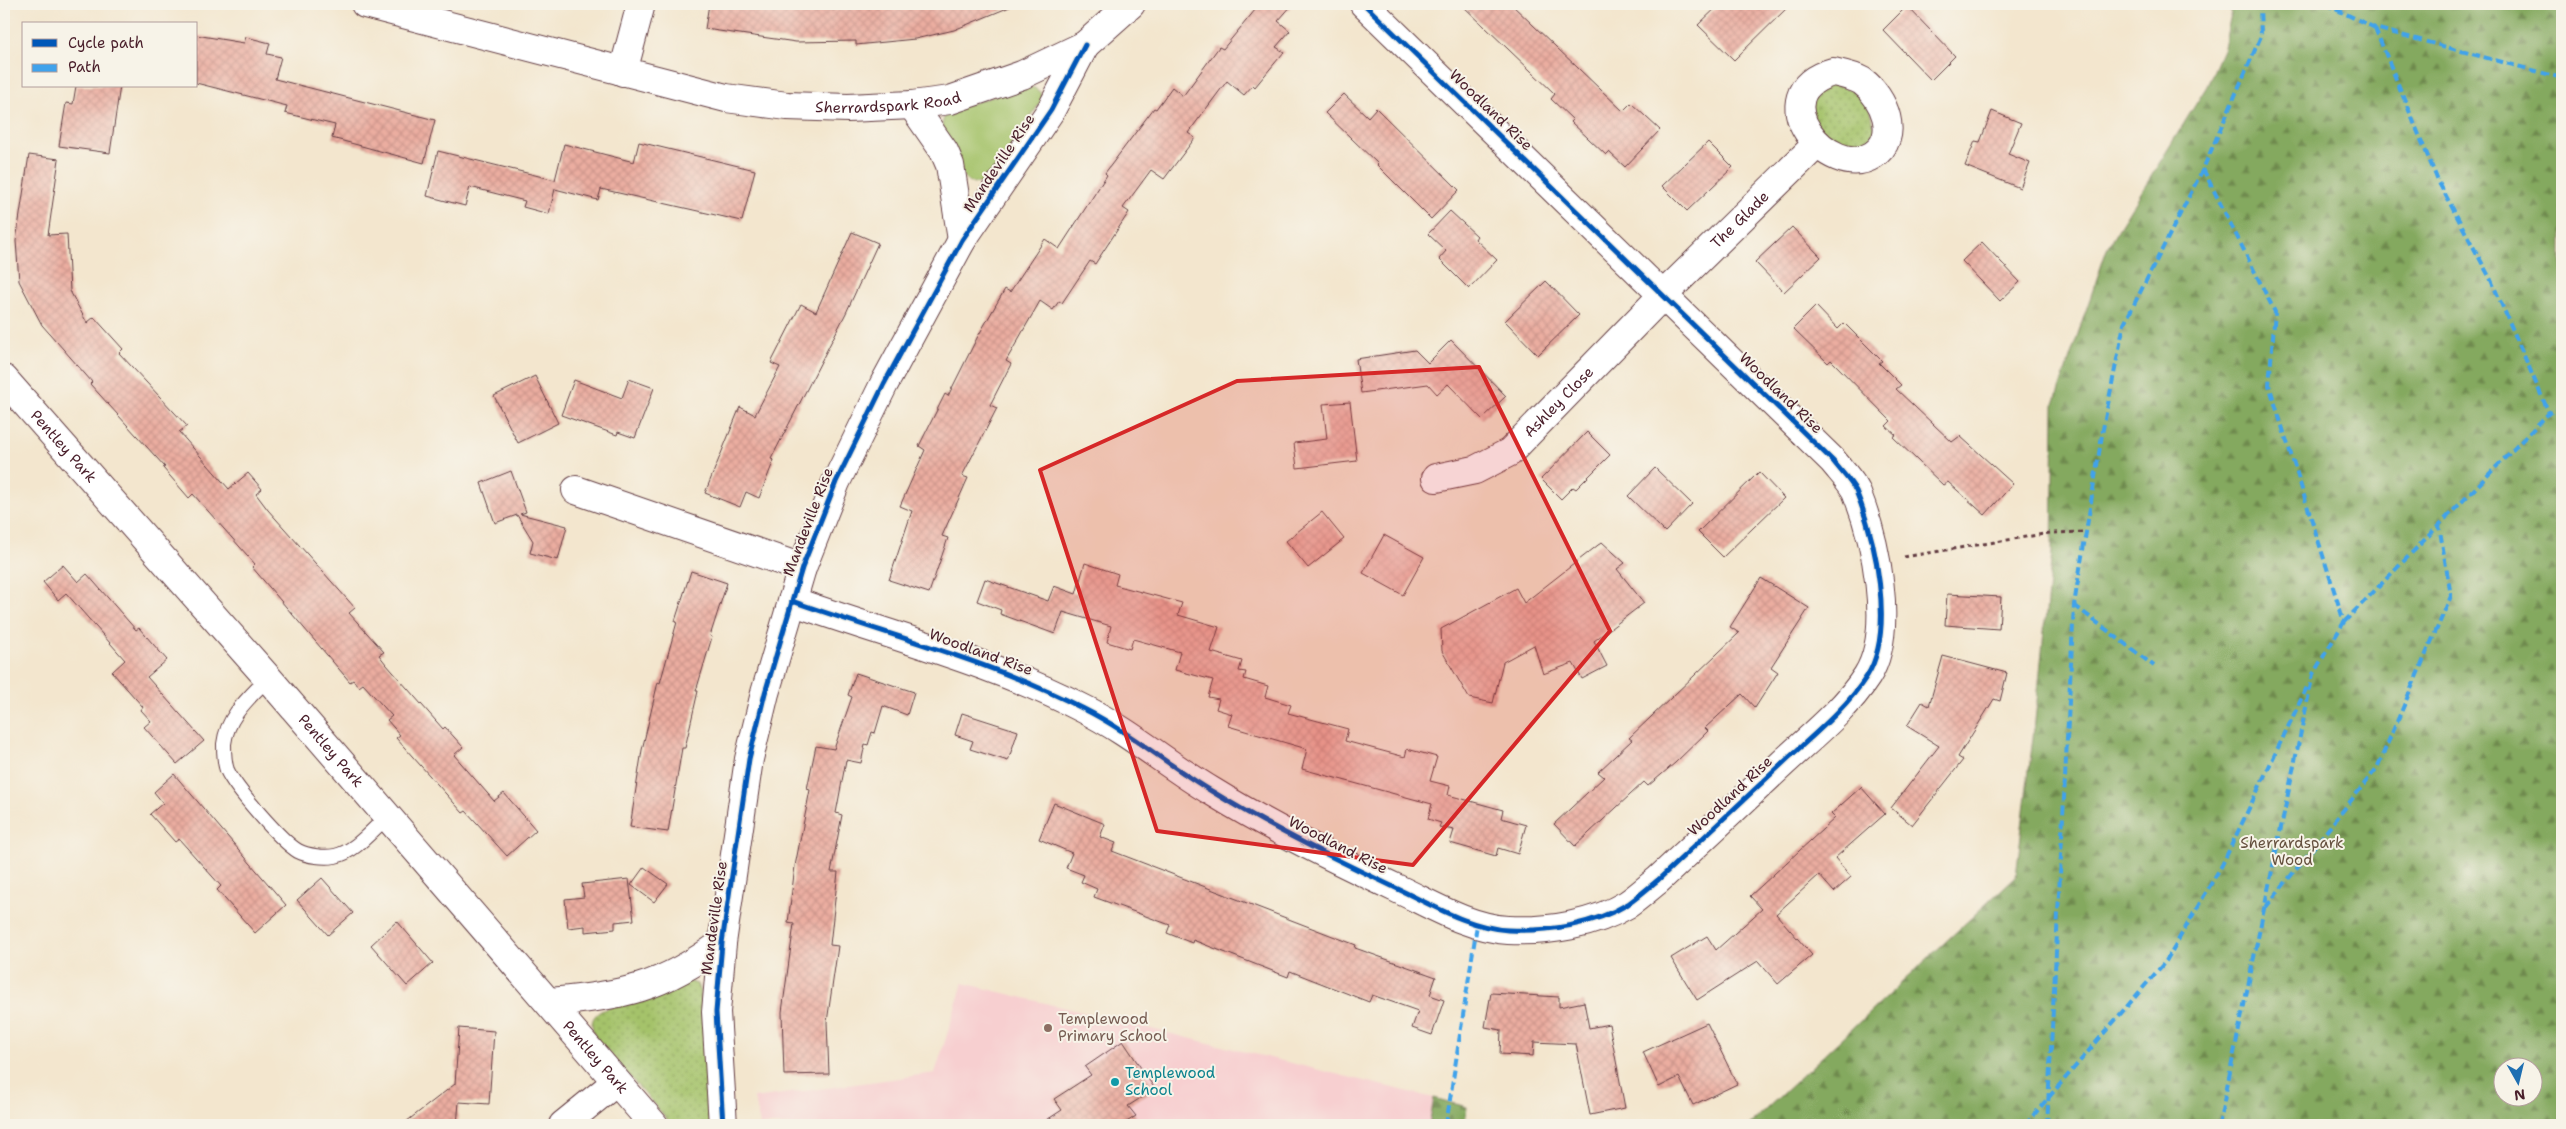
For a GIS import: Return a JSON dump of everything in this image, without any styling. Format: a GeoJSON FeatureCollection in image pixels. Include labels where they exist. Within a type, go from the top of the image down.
{"type":"FeatureCollection","features":[{"type":"Feature","properties":{"kind":"street","name":"Sherrardspark Road"},"geometry":{"type":"LineString","coordinates":[[365,4],[726,98],[787,106],[848,108],[912,105],[950,100],[996,86],[1085,45],[1131,4]]}},
{"type":"Feature","properties":{"kind":"street"},"geometry":{"type":"LineString","coordinates":[[623,72],[641,4]]}},
{"type":"Feature","properties":{"kind":"street","name":"Woodland Rise"},"geometry":{"type":"LineString","coordinates":[[792,601],[988,666],[1037,685],[1087,710],[1140,742],[1212,792],[1325,854],[1477,925],[1505,930],[1559,928],[1591,920],[1627,904],[1658,880],[1838,712],[1868,675],[1879,644],[1882,614],[1876,561],[1868,527],[1855,489],[1838,468],[1663,295],[1364,4]]}},
{"type":"Feature","properties":{"kind":"street","name":"Mandeville Rise"},"geometry":{"type":"LineString","coordinates":[[723,1125],[716,1012],[722,943],[749,759],[764,693],[802,568],[836,482],[884,384],[962,240],[1051,110],[1085,45]]}},
{"type":"Feature","properties":{"kind":"street"},"geometry":{"type":"LineString","coordinates":[[912,105],[944,151],[950,165],[962,240]]}},
{"type":"Feature","properties":{"kind":"street","name":"The Glade"},"geometry":{"type":"LineString","coordinates":[[1663,295],[1817,144]]}},
{"type":"Feature","properties":{"kind":"street","name":"Ashley Close"},"geometry":{"type":"LineString","coordinates":[[1436,478],[1475,470],[1510,452],[1663,295]]}},
{"type":"Feature","properties":{"kind":"street","name":"Pentley Park"},"geometry":{"type":"LineString","coordinates":[[4,379],[13,402],[268,678],[654,1125]]}},
{"type":"Feature","properties":{"kind":"street","name":"Mandeville Rise"},"geometry":{"type":"LineString","coordinates":[[576,490],[802,568]]}},
{"type":"Feature","properties":{"kind":"street"},"geometry":{"type":"LineString","coordinates":[[549,1002],[636,990],[668,978],[697,962],[722,943]]}},
{"type":"Feature","properties":{"kind":"street"},"geometry":{"type":"LineString","coordinates":[[563,1125],[616,1082]]}},
{"type":"Feature","properties":{"kind":"lane"},"geometry":{"type":"LineString","coordinates":[[268,678],[237,712],[228,728],[224,756],[227,770],[236,785],[287,843],[299,852],[318,857],[334,856],[347,852],[387,817]]}},
{"type":"Feature","properties":{"kind":"path"},"geometry":{"type":"LineString","coordinates":[[1876,561],[2050,533],[2086,532]]}},
{"type":"Feature","properties":{"kind":"highlighted area"},"geometry":{"type":"Polygon","coordinates":[[[1479,367],[1610,631],[1413,865],[1157,831],[1040,470],[1237,381],[1479,367]]]}},
{"type":"Feature","properties":{"kind":"shaded area","name":"Templewood Primary School"},"geometry":{"type":"Polygon","coordinates":[[[963,983],[1434,1098],[1429,1125],[760,1125],[754,1098],[935,1073],[963,983]]]}},
{"type":"Feature","properties":{"kind":"green space","name":"Sherrardspark Wood"},"geometry":{"type":"Polygon","coordinates":[[[2227,4],[2562,4],[2562,1125],[1749,1125],[2016,876],[2035,721],[2052,552],[2054,404],[2108,246],[2207,86],[2224,47],[2231,14],[2227,4]]]}},
{"type":"Feature","properties":{"kind":"green space"},"geometry":{"type":"Polygon","coordinates":[[[1826,82],[1867,94],[1877,138],[1850,153],[1815,126],[1810,94],[1826,82]]]}},
{"type":"Feature","properties":{"kind":"green space"},"geometry":{"type":"Polygon","coordinates":[[[1025,86],[1036,89],[1043,98],[988,182],[976,183],[968,181],[960,171],[942,125],[944,117],[952,110],[1025,86]]]}},
{"type":"Feature","properties":{"kind":"green space"},"geometry":{"type":"Polygon","coordinates":[[[685,980],[697,984],[701,995],[713,1125],[672,1125],[595,1037],[592,1028],[594,1018],[599,1012],[685,980]]]}},
{"type":"Feature","properties":{"kind":"green space"},"geometry":{"type":"Polygon","coordinates":[[[1434,1098],[1467,1107],[1465,1125],[1429,1125],[1434,1098]]]}},
{"type":"Feature","properties":{"kind":"building"},"geometry":{"type":"Polygon","coordinates":[[[709,4],[797,7],[797,4],[833,4],[833,10],[879,4],[1017,4],[954,30],[915,39],[856,45],[856,41],[796,42],[705,29],[709,4]]]}},
{"type":"Feature","properties":{"kind":"building"},"geometry":{"type":"Polygon","coordinates":[[[1260,4],[1293,4],[1278,21],[1290,31],[1276,47],[1284,52],[1255,87],[1253,85],[1244,95],[1227,81],[1188,133],[1195,138],[1164,179],[1151,170],[1123,208],[1129,212],[1095,264],[1090,261],[1062,303],[1059,301],[1053,310],[1040,301],[1006,361],[1011,364],[990,405],[997,408],[962,476],[968,478],[942,536],[948,538],[929,593],[889,580],[912,511],[900,506],[925,450],[919,446],[945,394],[948,396],[977,338],[1005,289],[1010,292],[1045,239],[1059,249],[1107,175],[1105,173],[1154,108],[1156,109],[1172,87],[1183,96],[1219,47],[1223,49],[1260,4]]]}},
{"type":"Feature","properties":{"kind":"building"},"geometry":{"type":"Polygon","coordinates":[[[1461,4],[1511,4],[1623,111],[1631,103],[1660,130],[1625,167],[1609,152],[1606,155],[1571,122],[1573,120],[1551,99],[1555,94],[1461,4]]]}},
{"type":"Feature","properties":{"kind":"building"},"geometry":{"type":"Polygon","coordinates":[[[1720,4],[1791,4],[1734,60],[1698,25],[1720,4]]]}},
{"type":"Feature","properties":{"kind":"building"},"geometry":{"type":"Polygon","coordinates":[[[1907,6],[1955,56],[1931,80],[1883,30],[1907,6]]]}},
{"type":"Feature","properties":{"kind":"building"},"geometry":{"type":"Polygon","coordinates":[[[198,35],[244,43],[246,37],[270,43],[267,54],[281,57],[275,79],[435,120],[424,163],[332,138],[335,125],[285,113],[287,106],[198,84],[198,35]]]}},
{"type":"Feature","properties":{"kind":"building"},"geometry":{"type":"Polygon","coordinates":[[[76,88],[120,88],[110,153],[59,146],[66,103],[73,104],[76,88]]]}},
{"type":"Feature","properties":{"kind":"building"},"geometry":{"type":"Polygon","coordinates":[[[1344,94],[1368,117],[1376,108],[1459,190],[1431,219],[1325,113],[1344,94]]]}},
{"type":"Feature","properties":{"kind":"building"},"geometry":{"type":"Polygon","coordinates":[[[1992,111],[2021,123],[2008,154],[2030,163],[2020,188],[1965,166],[1975,141],[1980,142],[1992,111]]]}},
{"type":"Feature","properties":{"kind":"building"},"geometry":{"type":"Polygon","coordinates":[[[639,142],[755,170],[742,221],[601,189],[598,200],[555,189],[549,214],[523,207],[525,201],[470,187],[465,206],[427,196],[438,151],[555,180],[564,144],[634,162],[639,142]]]}},
{"type":"Feature","properties":{"kind":"building"},"geometry":{"type":"Polygon","coordinates":[[[1708,142],[1733,167],[1687,211],[1662,186],[1708,142]]]}},
{"type":"Feature","properties":{"kind":"building"},"geometry":{"type":"Polygon","coordinates":[[[29,155],[59,159],[48,235],[67,234],[70,291],[87,323],[94,317],[123,349],[119,353],[187,426],[179,432],[229,489],[248,473],[262,489],[256,494],[268,510],[355,608],[349,613],[384,652],[379,655],[386,664],[443,729],[445,727],[463,747],[454,755],[494,801],[504,793],[536,830],[507,856],[466,811],[463,813],[396,738],[400,735],[387,720],[392,716],[363,684],[359,687],[353,680],[350,682],[252,567],[255,564],[193,494],[189,498],[163,468],[165,467],[90,384],[92,382],[42,325],[19,281],[16,241],[29,155]]]}},
{"type":"Feature","properties":{"kind":"building"},"geometry":{"type":"Polygon","coordinates":[[[1450,211],[1477,236],[1475,239],[1497,260],[1469,289],[1439,259],[1446,251],[1428,234],[1450,211]]]}},
{"type":"Feature","properties":{"kind":"building"},"geometry":{"type":"Polygon","coordinates":[[[1792,227],[1821,257],[1784,292],[1755,262],[1792,227]]]}},
{"type":"Feature","properties":{"kind":"building"},"geometry":{"type":"Polygon","coordinates":[[[852,232],[878,243],[846,313],[771,459],[774,460],[759,498],[746,492],[740,507],[705,493],[740,407],[755,415],[780,367],[771,363],[801,304],[816,312],[852,232]]]}},
{"type":"Feature","properties":{"kind":"building"},"geometry":{"type":"Polygon","coordinates":[[[1982,242],[2020,282],[2000,301],[1962,261],[1982,242]]]}},
{"type":"Feature","properties":{"kind":"building"},"geometry":{"type":"Polygon","coordinates":[[[1546,281],[1579,315],[1538,355],[1505,321],[1546,281]]]}},
{"type":"Feature","properties":{"kind":"building"},"geometry":{"type":"Polygon","coordinates":[[[1816,306],[1838,329],[1844,323],[1882,361],[1879,363],[1901,385],[1896,389],[1952,442],[1960,436],[2013,484],[1985,515],[1948,482],[1943,485],[1893,437],[1896,435],[1886,426],[1891,421],[1831,360],[1828,363],[1793,329],[1816,306]]]}},
{"type":"Feature","properties":{"kind":"building"},"geometry":{"type":"Polygon","coordinates":[[[1451,340],[1506,396],[1482,419],[1448,384],[1437,394],[1428,384],[1361,393],[1356,359],[1415,350],[1428,363],[1451,340]]]}},
{"type":"Feature","properties":{"kind":"building"},"geometry":{"type":"Polygon","coordinates":[[[535,376],[558,423],[518,443],[494,396],[535,376]]]}},
{"type":"Feature","properties":{"kind":"building"},"geometry":{"type":"Polygon","coordinates":[[[629,379],[654,388],[635,438],[618,432],[617,435],[561,415],[574,380],[622,398],[629,379]]]}},
{"type":"Feature","properties":{"kind":"building"},"geometry":{"type":"Polygon","coordinates":[[[1350,402],[1357,461],[1297,468],[1294,443],[1327,439],[1323,404],[1350,402]]]}},
{"type":"Feature","properties":{"kind":"building"},"geometry":{"type":"Polygon","coordinates":[[[1587,432],[1610,455],[1576,489],[1573,487],[1561,499],[1541,479],[1587,432]]]}},
{"type":"Feature","properties":{"kind":"building"},"geometry":{"type":"Polygon","coordinates":[[[1655,468],[1692,504],[1665,532],[1628,496],[1655,468]]]}},
{"type":"Feature","properties":{"kind":"building"},"geometry":{"type":"Polygon","coordinates":[[[511,471],[526,512],[520,514],[567,526],[558,560],[530,553],[533,541],[517,515],[495,523],[481,483],[511,471]]]}},
{"type":"Feature","properties":{"kind":"building"},"geometry":{"type":"Polygon","coordinates":[[[1759,472],[1784,498],[1723,557],[1698,532],[1759,472]]]}},
{"type":"Feature","properties":{"kind":"building"},"geometry":{"type":"Polygon","coordinates":[[[1322,512],[1344,539],[1308,568],[1286,541],[1322,512]]]}},
{"type":"Feature","properties":{"kind":"building"},"geometry":{"type":"Polygon","coordinates":[[[1384,535],[1424,557],[1403,595],[1363,573],[1384,535]]]}},
{"type":"Feature","properties":{"kind":"building"},"geometry":{"type":"Polygon","coordinates":[[[1602,542],[1625,563],[1617,569],[1644,603],[1594,641],[1607,666],[1582,679],[1573,663],[1543,674],[1534,645],[1503,662],[1493,703],[1469,698],[1442,651],[1441,629],[1516,588],[1524,603],[1602,542]]]}},
{"type":"Feature","properties":{"kind":"building"},"geometry":{"type":"Polygon","coordinates":[[[1085,563],[1118,574],[1115,585],[1182,603],[1178,615],[1219,627],[1211,652],[1242,661],[1239,671],[1246,672],[1244,679],[1268,686],[1265,697],[1291,705],[1288,713],[1348,729],[1345,741],[1405,757],[1407,749],[1437,757],[1430,781],[1450,786],[1448,795],[1503,810],[1501,818],[1526,825],[1518,854],[1498,848],[1496,856],[1450,843],[1454,830],[1439,827],[1441,823],[1428,819],[1432,804],[1302,769],[1307,749],[1228,726],[1232,714],[1216,709],[1219,699],[1208,697],[1213,680],[1175,670],[1180,652],[1133,639],[1130,649],[1107,642],[1111,626],[1063,612],[1055,634],[1000,614],[1001,610],[977,601],[985,579],[1048,601],[1054,586],[1076,594],[1085,563]]]}},
{"type":"Feature","properties":{"kind":"building"},"geometry":{"type":"Polygon","coordinates":[[[63,565],[78,582],[87,574],[136,630],[139,628],[167,660],[147,677],[204,741],[177,764],[144,727],[151,721],[141,710],[143,707],[112,672],[125,660],[66,593],[58,600],[43,582],[63,565]]]}},
{"type":"Feature","properties":{"kind":"building"},"geometry":{"type":"Polygon","coordinates":[[[691,571],[727,583],[710,636],[712,637],[696,691],[698,691],[685,748],[682,748],[668,832],[630,827],[642,750],[658,682],[660,683],[677,622],[675,621],[691,571]]]}},
{"type":"Feature","properties":{"kind":"building"},"geometry":{"type":"Polygon","coordinates":[[[1761,578],[1809,608],[1771,667],[1778,672],[1755,708],[1742,694],[1705,728],[1708,731],[1675,763],[1648,786],[1644,782],[1575,846],[1554,824],[1604,777],[1598,772],[1632,740],[1629,738],[1739,633],[1730,627],[1761,578]]]}},
{"type":"Feature","properties":{"kind":"building"},"geometry":{"type":"Polygon","coordinates":[[[1947,594],[2001,597],[1999,629],[1945,625],[1947,594]]]}},
{"type":"Feature","properties":{"kind":"building"},"geometry":{"type":"Polygon","coordinates":[[[1943,656],[2007,673],[2000,701],[1994,699],[1958,757],[1963,760],[1912,825],[1891,808],[1939,746],[1907,726],[1922,702],[1929,706],[1943,656]]]}},
{"type":"Feature","properties":{"kind":"building"},"geometry":{"type":"Polygon","coordinates":[[[856,673],[914,692],[907,715],[883,706],[875,733],[872,732],[868,745],[865,744],[861,763],[846,760],[836,813],[842,815],[831,872],[838,872],[830,945],[838,946],[827,1022],[829,1074],[784,1075],[782,1012],[794,924],[788,923],[795,866],[810,790],[807,789],[816,746],[834,749],[852,697],[848,695],[856,673]]]}},
{"type":"Feature","properties":{"kind":"building"},"geometry":{"type":"Polygon","coordinates":[[[962,713],[1018,731],[1008,761],[970,749],[973,741],[955,735],[962,713]]]}},
{"type":"Feature","properties":{"kind":"building"},"geometry":{"type":"Polygon","coordinates":[[[174,774],[286,905],[255,933],[217,890],[221,886],[179,839],[175,842],[150,814],[163,803],[154,792],[174,774]]]}},
{"type":"Feature","properties":{"kind":"building"},"geometry":{"type":"Polygon","coordinates":[[[1861,787],[1885,814],[1835,858],[1851,877],[1834,892],[1819,875],[1776,914],[1812,955],[1778,984],[1758,961],[1697,1000],[1671,958],[1707,936],[1716,950],[1762,909],[1750,896],[1835,818],[1831,814],[1861,787]]]}},
{"type":"Feature","properties":{"kind":"building"},"geometry":{"type":"Polygon","coordinates":[[[1054,803],[1105,824],[1100,837],[1116,843],[1112,851],[1356,945],[1355,948],[1436,977],[1430,995],[1444,1000],[1432,1035],[1412,1028],[1418,1011],[1372,995],[1369,1002],[1290,971],[1288,977],[1193,940],[1192,943],[1167,933],[1170,925],[1094,897],[1097,889],[1081,882],[1084,875],[1066,868],[1072,853],[1039,839],[1054,803]]]}},
{"type":"Feature","properties":{"kind":"building"},"geometry":{"type":"Polygon","coordinates":[[[644,867],[668,884],[654,902],[631,885],[644,867]]]}},
{"type":"Feature","properties":{"kind":"building"},"geometry":{"type":"Polygon","coordinates":[[[322,878],[353,913],[328,935],[297,900],[322,878]]]}},
{"type":"Feature","properties":{"kind":"building"},"geometry":{"type":"Polygon","coordinates":[[[629,879],[634,920],[615,922],[615,929],[585,932],[585,926],[568,928],[565,899],[584,897],[582,884],[629,879]]]}},
{"type":"Feature","properties":{"kind":"building"},"geometry":{"type":"Polygon","coordinates":[[[397,921],[433,963],[407,986],[371,945],[397,921]]]}},
{"type":"Feature","properties":{"kind":"building"},"geometry":{"type":"Polygon","coordinates":[[[1491,993],[1559,997],[1559,1007],[1584,1002],[1589,1028],[1609,1024],[1625,1108],[1590,1115],[1576,1044],[1534,1042],[1533,1056],[1500,1054],[1501,1030],[1485,1027],[1491,993]]]}},
{"type":"Feature","properties":{"kind":"building"},"geometry":{"type":"Polygon","coordinates":[[[1707,1023],[1737,1084],[1693,1105],[1679,1077],[1659,1087],[1643,1052],[1707,1023]]]}},
{"type":"Feature","properties":{"kind":"building"},"geometry":{"type":"Polygon","coordinates":[[[459,1028],[494,1031],[489,1104],[459,1102],[457,1125],[402,1125],[455,1084],[459,1028]]]}},
{"type":"Feature","properties":{"kind":"building","name":"Templewood School"},"geometry":{"type":"Polygon","coordinates":[[[1123,1041],[1155,1089],[1128,1106],[1136,1116],[1122,1125],[1039,1125],[1062,1110],[1054,1099],[1091,1075],[1085,1067],[1123,1041]]]}},
{"type":"Feature","properties":{"kind":"marked path"},"geometry":{"type":"LineString","coordinates":[[2047,1125],[2074,605],[2103,429],[2124,324],[2203,169],[2261,36],[2260,4]]}},
{"type":"Feature","properties":{"kind":"marked path"},"geometry":{"type":"LineString","coordinates":[[2325,4],[2375,28],[2562,78]]}},
{"type":"Feature","properties":{"kind":"marked path"},"geometry":{"type":"LineString","coordinates":[[2375,28],[2438,181],[2491,280],[2549,413]]}},
{"type":"Feature","properties":{"kind":"marked path"},"geometry":{"type":"LineString","coordinates":[[2203,169],[2275,312],[2269,385],[2344,622],[2313,674],[2219,1125]]}},
{"type":"Feature","properties":{"kind":"marked path"},"geometry":{"type":"LineString","coordinates":[[2344,622],[2549,413],[2562,408]]}},
{"type":"Feature","properties":{"kind":"marked path"},"geometry":{"type":"LineString","coordinates":[[2266,907],[2377,768],[2451,596],[2439,525]]}},
{"type":"Feature","properties":{"kind":"marked path"},"geometry":{"type":"LineString","coordinates":[[2074,605],[2154,666]]}},
{"type":"Feature","properties":{"kind":"marked path"},"geometry":{"type":"LineString","coordinates":[[2025,1125],[2166,961],[2222,865],[2307,687]]}},
{"type":"Feature","properties":{"kind":"marked path"},"geometry":{"type":"LineString","coordinates":[[1446,1125],[1477,925]]}},
{"type":"Feature","properties":{"kind":"cycle path"},"geometry":{"type":"LineString","coordinates":[[792,601],[977,663],[1049,692],[1101,718],[1213,792],[1305,844],[1466,921],[1508,930],[1539,930],[1570,926],[1600,917],[1628,904],[1658,880],[1817,733],[1849,700],[1867,676],[1876,657],[1880,634],[1881,610],[1880,584],[1870,533],[1854,487],[1833,461],[1364,4]]}},
{"type":"Feature","properties":{"kind":"cycle path"},"geometry":{"type":"LineString","coordinates":[[723,1125],[716,1012],[722,943],[749,759],[765,693],[802,568],[836,482],[884,384],[962,240],[1051,110],[1085,45]]}},
{"type":"Feature","properties":{"kind":"place","name":"Templewood Primary School"},"geometry":{"type":"Point","coordinates":[1048,1028]}},
{"type":"Feature","properties":{"kind":"place","name":"Templewood School"},"geometry":{"type":"Point","coordinates":[1115,1082]}}]}
